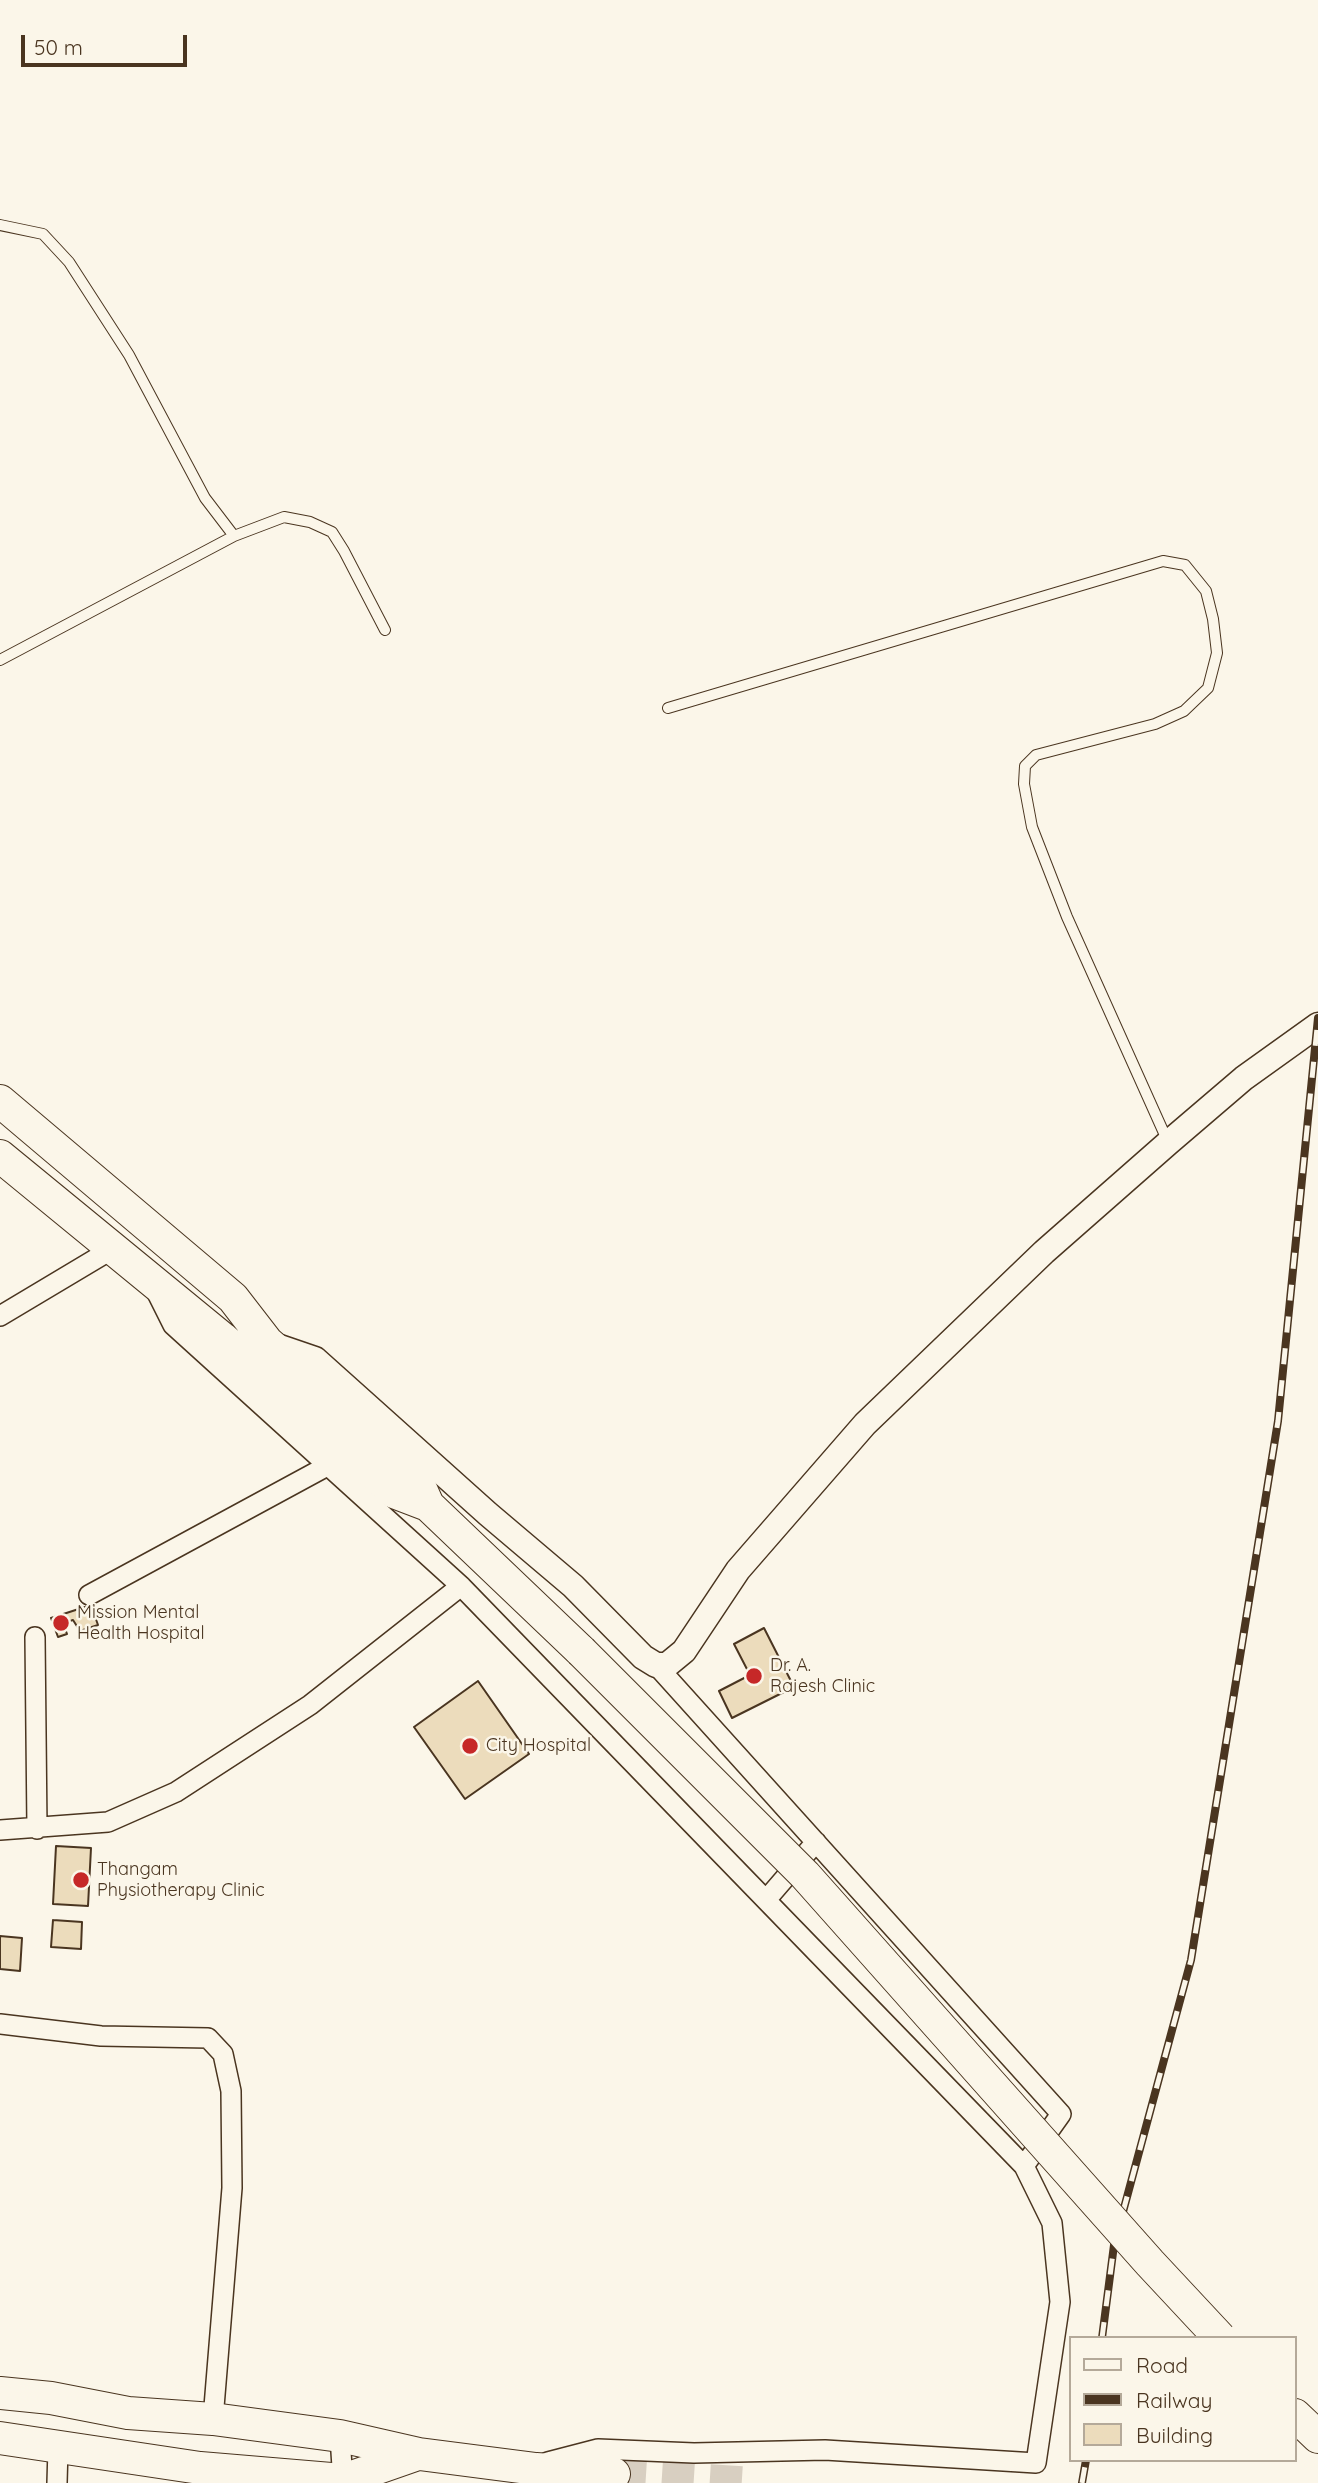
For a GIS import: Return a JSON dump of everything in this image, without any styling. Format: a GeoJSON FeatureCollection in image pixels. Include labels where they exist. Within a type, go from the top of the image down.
{"type":"FeatureCollection","features":[{"type":"Feature","properties":{"kind":"main road"},"geometry":{"type":"LineString","coordinates":[[0,1101],[233,1298],[267,1342],[412,1469],[428,1505],[581,1651],[805,1875],[1218,2336]]}},
{"type":"Feature","properties":{"kind":"main road"},"geometry":{"type":"LineString","coordinates":[[0,1156],[222,1338],[394,1492],[428,1505]]}},
{"type":"Feature","properties":{"kind":"main road"},"geometry":{"type":"LineString","coordinates":[[0,2393],[51,2398],[128,2413],[213,2419],[340,2436],[419,2454],[527,2468],[614,2473]]}},
{"type":"Feature","properties":{"kind":"main road"},"geometry":{"type":"LineString","coordinates":[[1297,2417],[1318,2437]]}},
{"type":"Feature","properties":{"kind":"main road"},"geometry":{"type":"LineString","coordinates":[[0,2438],[200,2475],[343,2482],[419,2454]]}},
{"type":"Feature","properties":{"kind":"street"},"geometry":{"type":"LineString","coordinates":[[656,1665],[667,1665],[684,1651],[738,1570],[865,1424],[1026,1269],[1168,1143],[1244,1079],[1318,1025]]}},
{"type":"Feature","properties":{"kind":"street"},"geometry":{"type":"LineString","coordinates":[[0,1316],[114,1248]]}},
{"type":"Feature","properties":{"kind":"street"},"geometry":{"type":"LineString","coordinates":[[150,1278],[173,1325],[461,1586],[1024,2166],[1052,2223],[1060,2302],[1036,2463],[825,2450],[694,2453],[598,2449],[527,2468]]}},
{"type":"Feature","properties":{"kind":"street"},"geometry":{"type":"LineString","coordinates":[[267,1342],[315,1359],[573,1586],[643,1657],[656,1665],[1061,2114],[1024,2166]]}},
{"type":"Feature","properties":{"kind":"street"},"geometry":{"type":"LineString","coordinates":[[89,1595],[329,1465]]}},
{"type":"Feature","properties":{"kind":"street"},"geometry":{"type":"LineString","coordinates":[[0,1830],[108,1822],[176,1792],[310,1705],[461,1586]]}},
{"type":"Feature","properties":{"kind":"street"},"geometry":{"type":"LineString","coordinates":[[35,1637],[37,1829]]}},
{"type":"Feature","properties":{"kind":"street"},"geometry":{"type":"LineString","coordinates":[[766,1900],[816,1842]]}},
{"type":"Feature","properties":{"kind":"street"},"geometry":{"type":"LineString","coordinates":[[0,2024],[101,2036],[208,2038],[223,2054],[231,2091],[233,2188],[213,2419]]}},
{"type":"Feature","properties":{"kind":"street"},"geometry":{"type":"LineString","coordinates":[[340,2436],[343,2482]]}},
{"type":"Feature","properties":{"kind":"street"},"geometry":{"type":"LineString","coordinates":[[57,2483],[58,2448]]}},
{"type":"Feature","properties":{"kind":"street"},"geometry":{"type":"LineString","coordinates":[[527,2468],[565,2483]]}},
{"type":"Feature","properties":{"kind":"lane"},"geometry":{"type":"LineString","coordinates":[[0,225],[43,234],[69,262],[129,355],[205,498],[234,536]]}},
{"type":"Feature","properties":{"kind":"lane"},"geometry":{"type":"LineString","coordinates":[[0,660],[234,536],[284,517],[310,522],[332,532],[385,630]]}},
{"type":"Feature","properties":{"kind":"lane"},"geometry":{"type":"LineString","coordinates":[[668,708],[1163,561],[1185,565],[1206,591],[1213,620],[1217,653],[1209,688],[1184,710],[1155,724],[1035,755],[1025,766],[1024,784],[1032,827],[1067,917],[1168,1143]]}},
{"type":"Feature","properties":{"kind":"building"},"geometry":{"type":"Polygon","coordinates":[[[91,1605],[98,1625],[80,1631],[73,1620],[63,1623],[67,1634],[58,1637],[51,1618],[91,1605]]]}},
{"type":"Feature","properties":{"kind":"building"},"geometry":{"type":"Polygon","coordinates":[[[764,1628],[794,1687],[732,1718],[719,1691],[750,1675],[734,1644],[764,1628]]]}},
{"type":"Feature","properties":{"kind":"building"},"geometry":{"type":"Polygon","coordinates":[[[478,1681],[529,1754],[465,1799],[414,1727],[478,1681]]]}},
{"type":"Feature","properties":{"kind":"building"},"geometry":{"type":"Polygon","coordinates":[[[56,1846],[91,1848],[88,1906],[53,1904],[56,1846]]]}},
{"type":"Feature","properties":{"kind":"building"},"geometry":{"type":"Polygon","coordinates":[[[53,1920],[82,1922],[81,1949],[51,1947],[53,1920]]]}},
{"type":"Feature","properties":{"kind":"building"},"geometry":{"type":"Polygon","coordinates":[[[0,1936],[22,1938],[20,1971],[0,1969],[0,1936]]]}},
{"type":"Feature","properties":{"kind":"tunnel"},"geometry":{"type":"LineString","coordinates":[[614,2474],[755,2483]]}},
{"type":"Feature","properties":{"kind":"railway"},"geometry":{"type":"LineString","coordinates":[[1102,2336],[1114,2245],[1191,1960],[1278,1421],[1318,1018]]}},
{"type":"Feature","properties":{"kind":"railway"},"geometry":{"type":"LineString","coordinates":[[1082,2483],[1086,2462]]}},
{"type":"Feature","properties":{"kind":"place","name":"Mission Mental Health Hospital"},"geometry":{"type":"Point","coordinates":[61,1623]}},
{"type":"Feature","properties":{"kind":"place","name":"Dr. A. Rajesh Clinic"},"geometry":{"type":"Point","coordinates":[754,1676]}},
{"type":"Feature","properties":{"kind":"place","name":"City Hospital"},"geometry":{"type":"Point","coordinates":[470,1746]}},
{"type":"Feature","properties":{"kind":"place","name":"Thangam Physiotherapy Clinic"},"geometry":{"type":"Point","coordinates":[81,1880]}}]}
